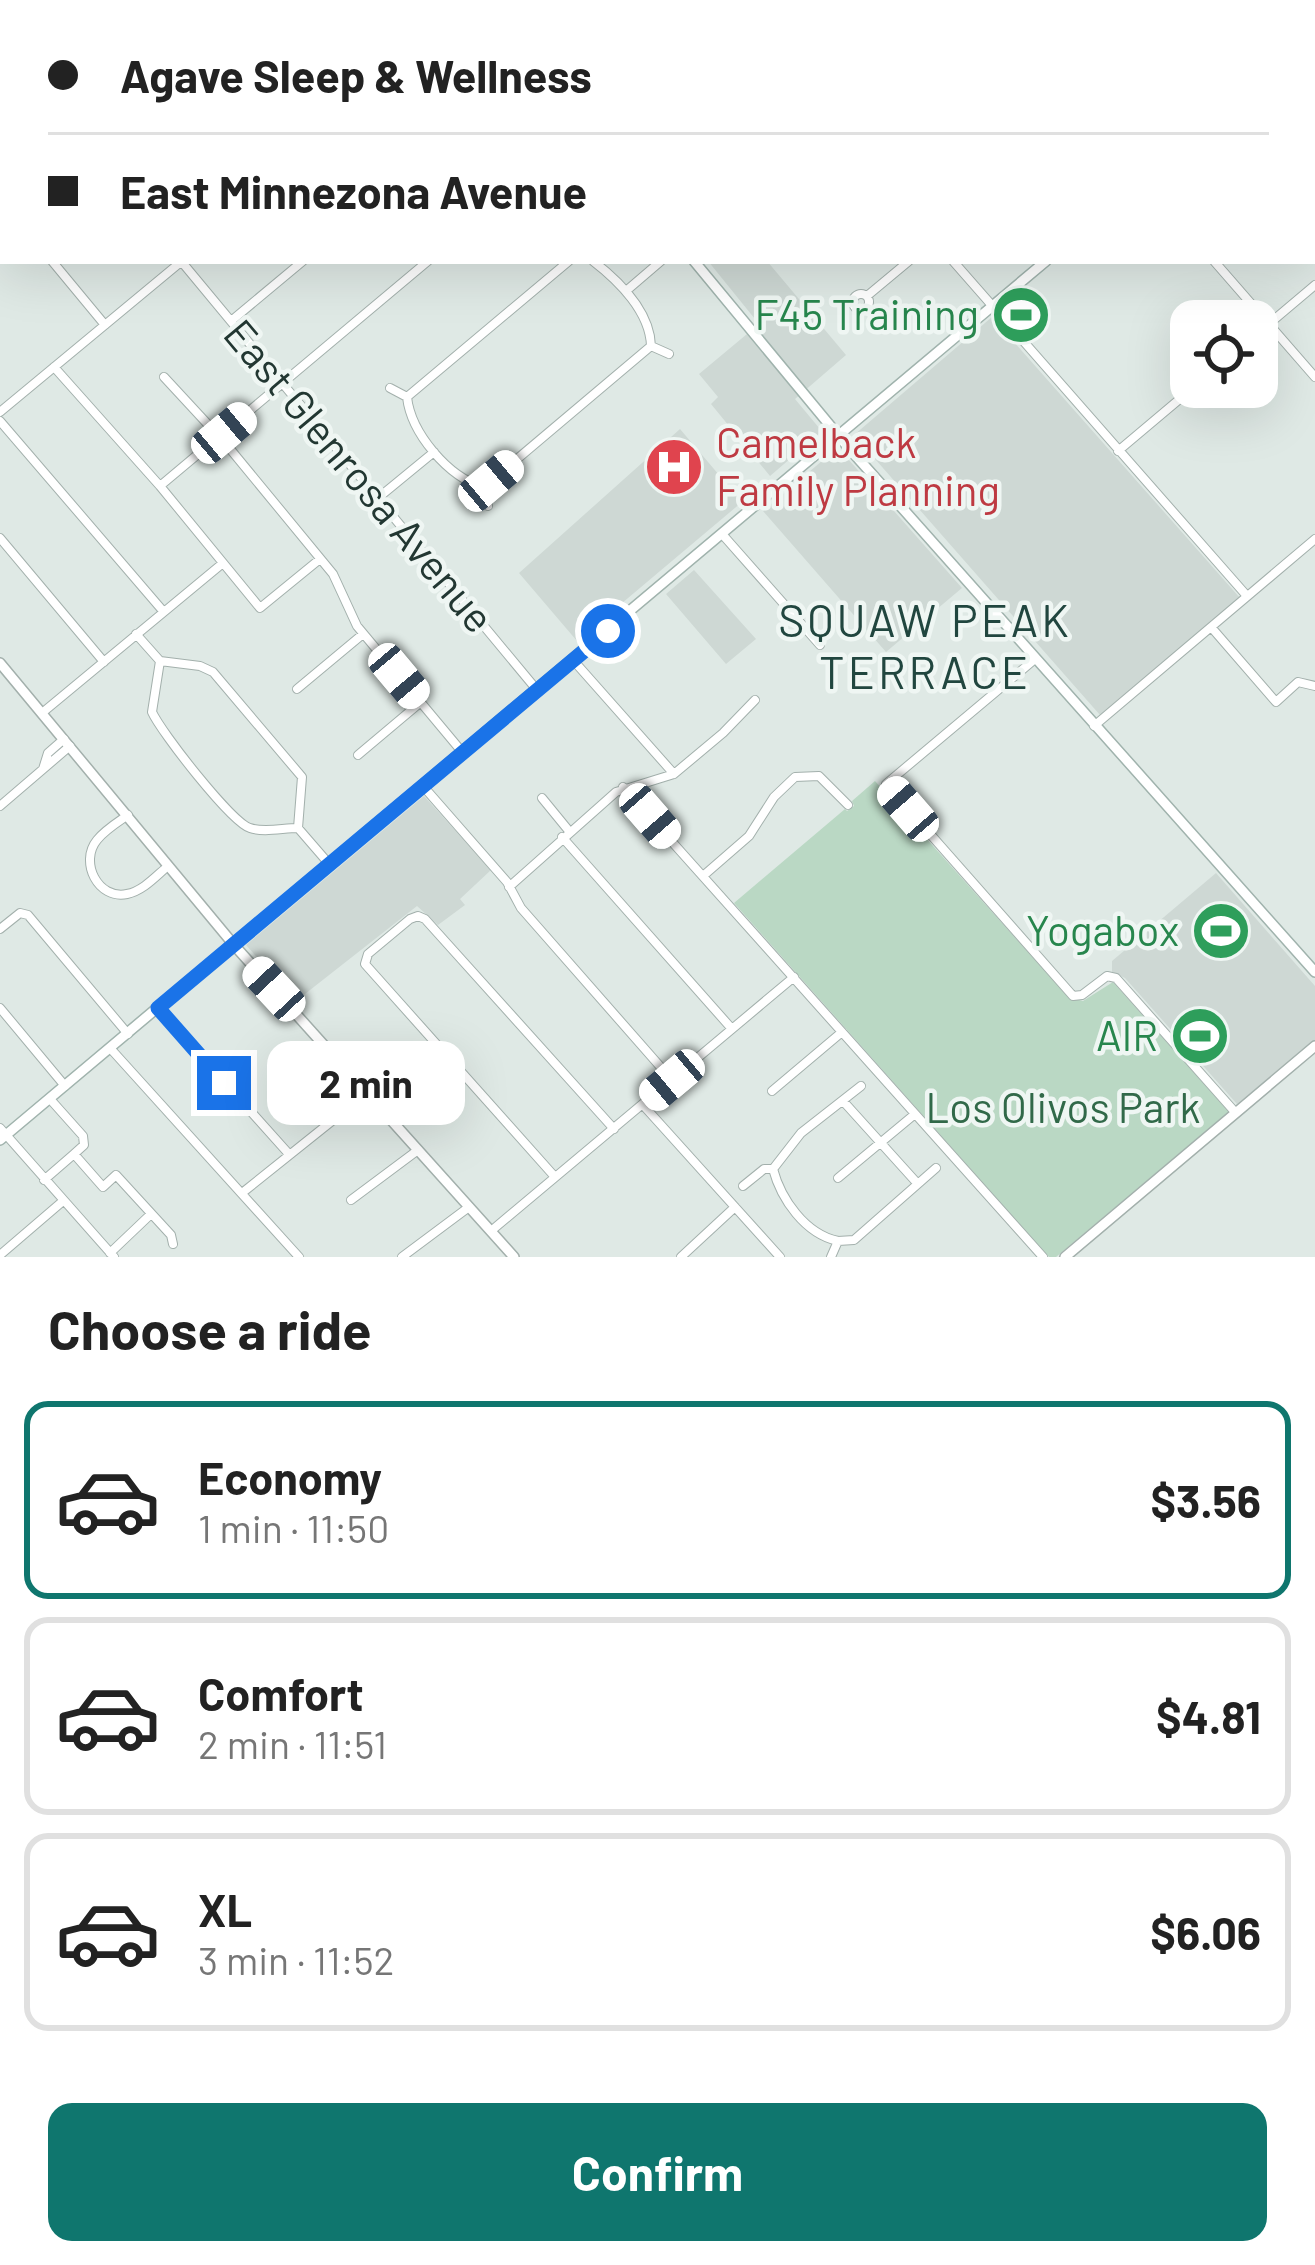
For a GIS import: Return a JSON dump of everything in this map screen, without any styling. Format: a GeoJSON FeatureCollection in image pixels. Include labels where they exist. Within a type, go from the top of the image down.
{"type":"FeatureCollection","features":[{"type":"Feature","properties":{"kind":"main road"},"geometry":{"type":"LineString","coordinates":[[696,264],[839,436],[1315,972]]}},
{"type":"Feature","properties":{"kind":"main road"},"geometry":{"type":"LineString","coordinates":[[2,1134],[128,1034],[1042,264]]}},
{"type":"Feature","properties":{"kind":"main road"},"geometry":{"type":"LineString","coordinates":[[0,664],[4,678],[42,713],[234,945],[514,1257]]}},
{"type":"Feature","properties":{"kind":"main road"},"geometry":{"type":"LineString","coordinates":[[1065,1257],[1315,1046]]}},
{"type":"Feature","properties":{"kind":"street"},"geometry":{"type":"LineString","coordinates":[[54,264],[104,325]]}},
{"type":"Feature","properties":{"kind":"street"},"geometry":{"type":"LineString","coordinates":[[163,611],[0,417],[178,264]]}},
{"type":"Feature","properties":{"kind":"street","name":"East Glenrosa Avenue"},"geometry":{"type":"LineString","coordinates":[[184,264],[537,691]]}},
{"type":"Feature","properties":{"kind":"street"},"geometry":{"type":"LineString","coordinates":[[231,321],[299,264]]}},
{"type":"Feature","properties":{"kind":"street"},"geometry":{"type":"LineString","coordinates":[[160,486],[424,264]]}},
{"type":"Feature","properties":{"kind":"street"},"geometry":{"type":"LineString","coordinates":[[406,398],[565,264]]}},
{"type":"Feature","properties":{"kind":"street"},"geometry":{"type":"LineString","coordinates":[[596,264],[626,291],[649,328],[651,346]]}},
{"type":"Feature","properties":{"kind":"street"},"geometry":{"type":"LineString","coordinates":[[626,291],[658,264]]}},
{"type":"Feature","properties":{"kind":"street"},"geometry":{"type":"LineString","coordinates":[[867,296],[905,264]]}},
{"type":"Feature","properties":{"kind":"street"},"geometry":{"type":"LineString","coordinates":[[954,264],[1246,596]]}},
{"type":"Feature","properties":{"kind":"street"},"geometry":{"type":"LineString","coordinates":[[1217,264],[1247,300]]}},
{"type":"Feature","properties":{"kind":"street"},"geometry":{"type":"LineString","coordinates":[[1278,316],[1315,285]]}},
{"type":"Feature","properties":{"kind":"street"},"geometry":{"type":"LineString","coordinates":[[1278,336],[1315,377]]}},
{"type":"Feature","properties":{"kind":"street"},"geometry":{"type":"LineString","coordinates":[[651,346],[669,354]]}},
{"type":"Feature","properties":{"kind":"street"},"geometry":{"type":"LineString","coordinates":[[482,487],[651,346]]}},
{"type":"Feature","properties":{"kind":"street"},"geometry":{"type":"LineString","coordinates":[[54,367],[260,608],[320,559]]}},
{"type":"Feature","properties":{"kind":"street"},"geometry":{"type":"LineString","coordinates":[[164,377],[333,574],[363,634],[463,753]]}},
{"type":"Feature","properties":{"kind":"street"},"geometry":{"type":"LineString","coordinates":[[390,388],[406,398],[416,427],[434,452],[482,487]]}},
{"type":"Feature","properties":{"kind":"street"},"geometry":{"type":"LineString","coordinates":[[1118,451],[1170,407]]}},
{"type":"Feature","properties":{"kind":"street"},"geometry":{"type":"LineString","coordinates":[[378,499],[434,452]]}},
{"type":"Feature","properties":{"kind":"street"},"geometry":{"type":"LineString","coordinates":[[482,487],[488,506]]}},
{"type":"Feature","properties":{"kind":"street"},"geometry":{"type":"LineString","coordinates":[[722,534],[820,645]]}},
{"type":"Feature","properties":{"kind":"street"},"geometry":{"type":"LineString","coordinates":[[0,538],[104,662]]}},
{"type":"Feature","properties":{"kind":"street"},"geometry":{"type":"LineString","coordinates":[[1094,726],[1315,539]]}},
{"type":"Feature","properties":{"kind":"street"},"geometry":{"type":"LineString","coordinates":[[42,713],[223,562]]}},
{"type":"Feature","properties":{"kind":"street"},"geometry":{"type":"LineString","coordinates":[[1211,627],[1276,702],[1298,682],[1315,686]]}},
{"type":"Feature","properties":{"kind":"street"},"geometry":{"type":"LineString","coordinates":[[136,634],[160,661],[213,672],[278,747],[302,777],[298,828],[330,865]]}},
{"type":"Feature","properties":{"kind":"street"},"geometry":{"type":"LineString","coordinates":[[297,689],[363,634]]}},
{"type":"Feature","properties":{"kind":"street"},"geometry":{"type":"LineString","coordinates":[[1035,659],[886,784],[1072,997],[1107,976],[1116,978],[1235,1112]]}},
{"type":"Feature","properties":{"kind":"street"},"geometry":{"type":"LineString","coordinates":[[573,660],[674,774]]}},
{"type":"Feature","properties":{"kind":"street"},"geometry":{"type":"LineString","coordinates":[[160,661],[152,712],[177,749],[238,822],[259,830],[298,828]]}},
{"type":"Feature","properties":{"kind":"street"},"geometry":{"type":"LineString","coordinates":[[509,886],[623,787],[674,774],[755,700]]}},
{"type":"Feature","properties":{"kind":"street"},"geometry":{"type":"LineString","coordinates":[[358,755],[421,702]]}},
{"type":"Feature","properties":{"kind":"street"},"geometry":{"type":"LineString","coordinates":[[0,806],[43,771],[67,743]]}},
{"type":"Feature","properties":{"kind":"street"},"geometry":{"type":"LineString","coordinates":[[703,876],[749,836],[782,787],[795,777],[810,773],[824,778],[848,805]]}},
{"type":"Feature","properties":{"kind":"street"},"geometry":{"type":"LineString","coordinates":[[423,786],[509,886],[521,908],[672,1080]]}},
{"type":"Feature","properties":{"kind":"street"},"geometry":{"type":"LineString","coordinates":[[623,787],[1042,1257]]}},
{"type":"Feature","properties":{"kind":"street"},"geometry":{"type":"LineString","coordinates":[[542,798],[566,834],[733,1029]]}},
{"type":"Feature","properties":{"kind":"street"},"geometry":{"type":"LineString","coordinates":[[128,814],[95,841],[89,855],[89,870],[99,884],[116,894],[131,894],[168,866]]}},
{"type":"Feature","properties":{"kind":"street"},"geometry":{"type":"LineString","coordinates":[[0,929],[20,913],[28,916],[128,1034]]}},
{"type":"Feature","properties":{"kind":"street"},"geometry":{"type":"LineString","coordinates":[[555,1177],[365,964],[368,954],[418,916],[510,1011],[614,1130]]}},
{"type":"Feature","properties":{"kind":"street"},"geometry":{"type":"LineString","coordinates":[[491,1232],[794,977]]}},
{"type":"Feature","properties":{"kind":"street"},"geometry":{"type":"LineString","coordinates":[[0,1008],[65,1086]]}},
{"type":"Feature","properties":{"kind":"street"},"geometry":{"type":"LineString","coordinates":[[158,1008],[288,1153]]}},
{"type":"Feature","properties":{"kind":"street"},"geometry":{"type":"LineString","coordinates":[[772,1091],[842,1032]]}},
{"type":"Feature","properties":{"kind":"street"},"geometry":{"type":"LineString","coordinates":[[110,1048],[299,1257]]}},
{"type":"Feature","properties":{"kind":"street"},"geometry":{"type":"LineString","coordinates":[[742,1186],[764,1169],[773,1168],[801,1133],[861,1086]]}},
{"type":"Feature","properties":{"kind":"street"},"geometry":{"type":"LineString","coordinates":[[242,1193],[367,1093]]}},
{"type":"Feature","properties":{"kind":"street"},"geometry":{"type":"LineString","coordinates":[[44,1180],[84,1144],[83,1136],[50,1099]]}},
{"type":"Feature","properties":{"kind":"street"},"geometry":{"type":"LineString","coordinates":[[843,1102],[917,1183]]}},
{"type":"Feature","properties":{"kind":"street"},"geometry":{"type":"LineString","coordinates":[[643,1105],[780,1257]]}},
{"type":"Feature","properties":{"kind":"street"},"geometry":{"type":"LineString","coordinates":[[838,1178],[915,1114]]}},
{"type":"Feature","properties":{"kind":"street"},"geometry":{"type":"LineString","coordinates":[[2,1134],[112,1255],[151,1214]]}},
{"type":"Feature","properties":{"kind":"street"},"geometry":{"type":"LineString","coordinates":[[351,1200],[418,1150]]}},
{"type":"Feature","properties":{"kind":"street"},"geometry":{"type":"LineString","coordinates":[[74,1154],[103,1187],[116,1175],[171,1235],[173,1244]]}},
{"type":"Feature","properties":{"kind":"street"},"geometry":{"type":"LineString","coordinates":[[773,1168],[779,1192],[814,1232],[838,1241],[854,1240],[936,1168]]}},
{"type":"Feature","properties":{"kind":"street"},"geometry":{"type":"LineString","coordinates":[[0,1256],[63,1201]]}},
{"type":"Feature","properties":{"kind":"street"},"geometry":{"type":"LineString","coordinates":[[402,1257],[469,1207]]}},
{"type":"Feature","properties":{"kind":"street"},"geometry":{"type":"LineString","coordinates":[[681,1257],[734,1207]]}},
{"type":"Feature","properties":{"kind":"street"},"geometry":{"type":"LineString","coordinates":[[831,1257],[838,1241]]}},
{"type":"Feature","properties":{"kind":"shaded area"},"geometry":{"type":"Polygon","coordinates":[[[710,264],[770,264],[846,355],[795,399],[820,429],[819,434],[770,476],[711,404],[718,397],[699,374],[759,324],[710,264]]]}},
{"type":"Feature","properties":{"kind":"shaded area"},"geometry":{"type":"Polygon","coordinates":[[[992,317],[1240,598],[1100,715],[854,435],[992,317]]]}},
{"type":"Feature","properties":{"kind":"shaded area"},"geometry":{"type":"Polygon","coordinates":[[[680,429],[742,502],[577,641],[519,573],[680,429]]]}},
{"type":"Feature","properties":{"kind":"shaded area"},"geometry":{"type":"Polygon","coordinates":[[[841,451],[962,588],[886,652],[763,511],[829,455],[841,451]]]}},
{"type":"Feature","properties":{"kind":"shaded area"},"geometry":{"type":"Polygon","coordinates":[[[694,570],[756,639],[726,664],[666,594],[694,570]]]}},
{"type":"Feature","properties":{"kind":"shaded area"},"geometry":{"type":"Polygon","coordinates":[[[424,796],[491,870],[460,899],[465,905],[438,925],[417,906],[296,1001],[246,945],[424,796]]]}},
{"type":"Feature","properties":{"kind":"shaded area"},"geometry":{"type":"Polygon","coordinates":[[[1216,873],[1315,986],[1315,1040],[1237,1104],[1125,978],[1112,972],[1112,961],[1216,873]]]}},
{"type":"Feature","properties":{"kind":"green space","name":"Los Olivos Park"},"geometry":{"type":"Polygon","coordinates":[[[875,781],[1068,997],[1083,1001],[1113,982],[1229,1112],[1056,1257],[1049,1257],[734,903],[854,806],[852,801],[875,781]]]}},
{"type":"Feature","properties":{"kind":"place","name":"F45 Training"},"geometry":{"type":"Point","coordinates":[1021,315]}},
{"type":"Feature","properties":{"kind":"place","name":"Camelback Family Planning"},"geometry":{"type":"Point","coordinates":[674,467]}},
{"type":"Feature","properties":{"kind":"place","name":"Yogabox"},"geometry":{"type":"Point","coordinates":[1221,931]}},
{"type":"Feature","properties":{"kind":"place","name":"AIR"},"geometry":{"type":"Point","coordinates":[1200,1036]}},
{"type":"Feature","properties":{"kind":"district","name":"SQUAW PEAK TERRACE"},"geometry":{"type":"Point","coordinates":[925,647]}},
{"type":"Feature","properties":{"kind":"route"},"geometry":{"type":"LineString","coordinates":[[224,1083],[158,1008],[608,631]]}}]}
